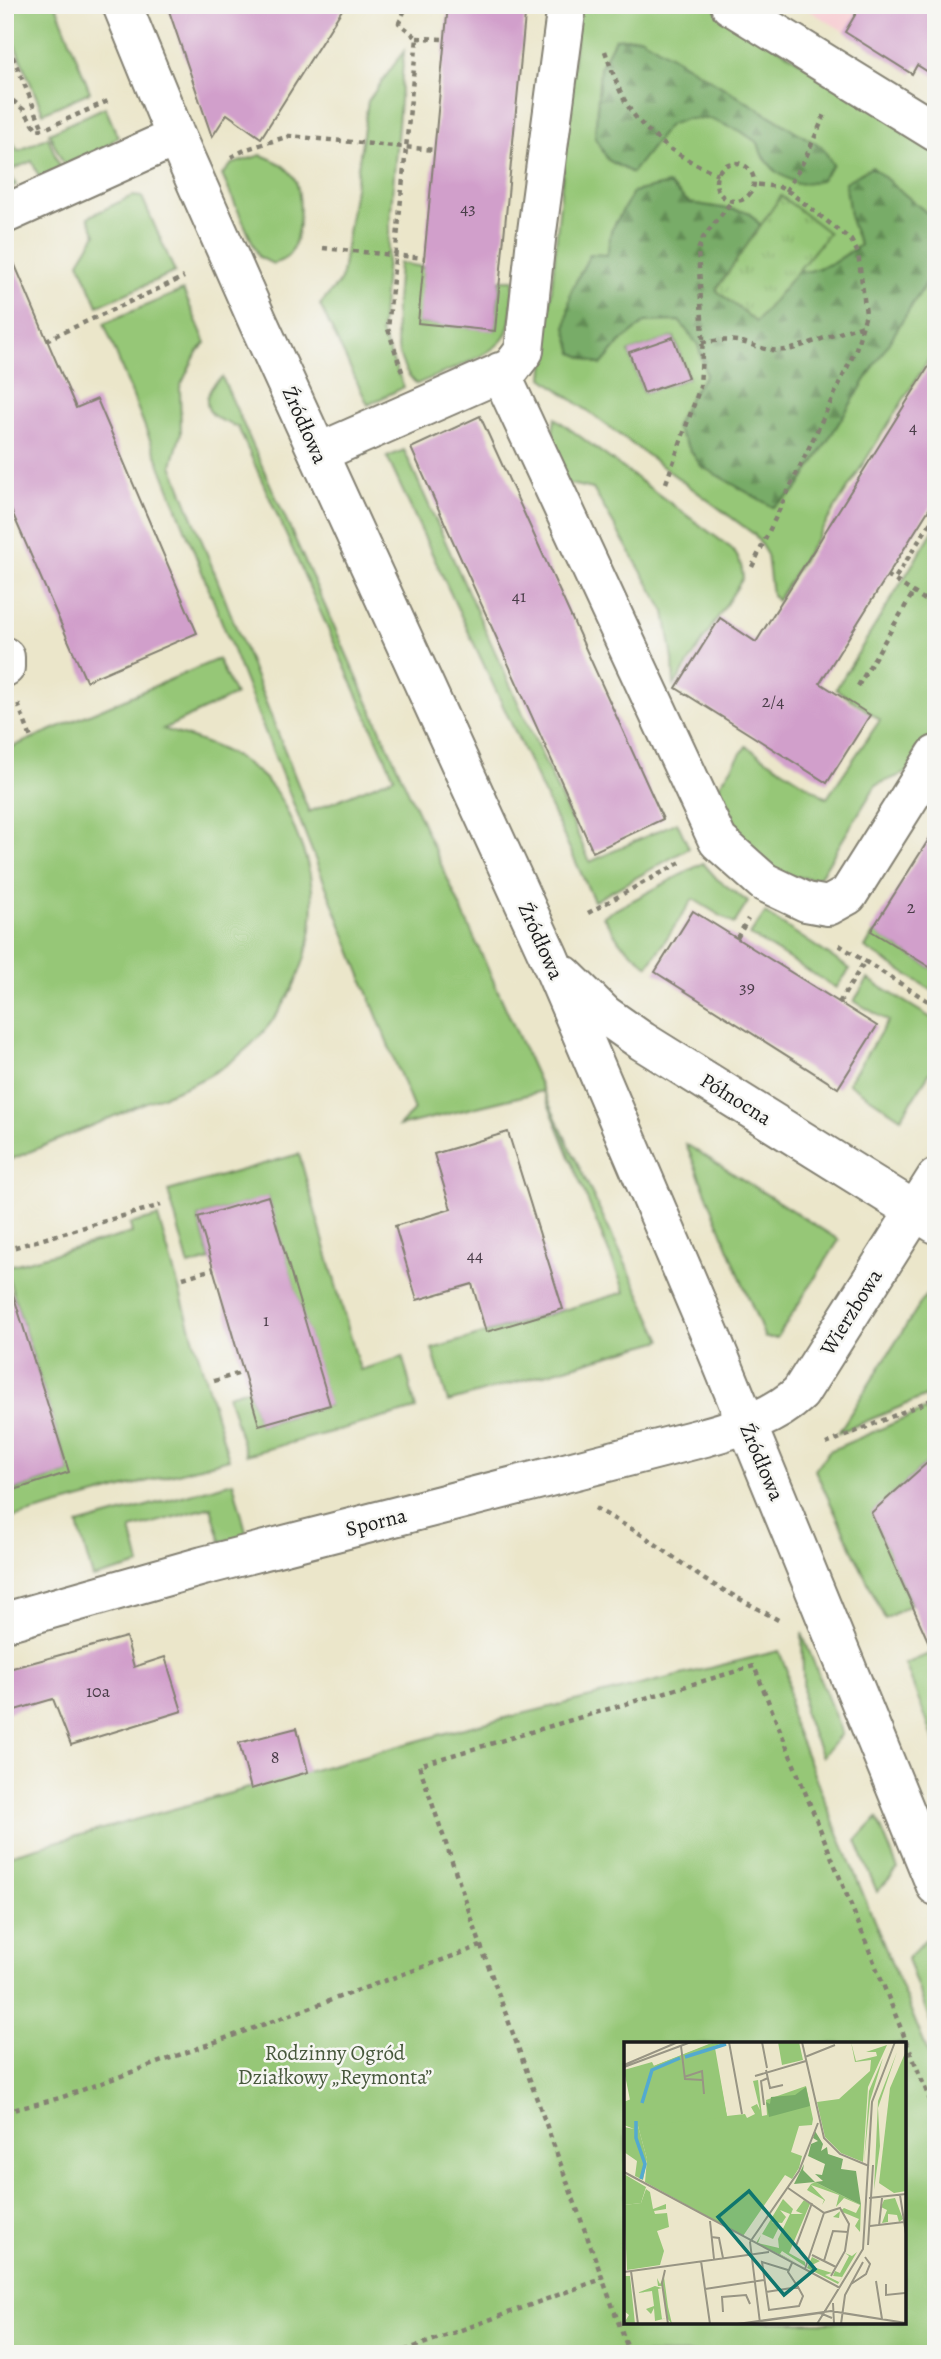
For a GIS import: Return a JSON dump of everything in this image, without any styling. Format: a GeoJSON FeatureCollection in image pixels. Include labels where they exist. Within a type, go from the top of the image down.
{"type":"FeatureCollection","features":[{"type":"Feature","properties":{"kind":"street","name":"Źródłowa"},"geometry":{"type":"LineString","coordinates":[[122,5],[176,136],[318,453],[549,957],[747,1425],[936,1886]]}},
{"type":"Feature","properties":{"kind":"street"},"geometry":{"type":"LineString","coordinates":[[318,453],[511,368],[524,351],[566,5]]}},
{"type":"Feature","properties":{"kind":"street"},"geometry":{"type":"LineString","coordinates":[[730,5],[936,132]]}},
{"type":"Feature","properties":{"kind":"street"},"geometry":{"type":"LineString","coordinates":[[5,214],[176,136]]}},
{"type":"Feature","properties":{"kind":"street"},"geometry":{"type":"LineString","coordinates":[[500,372],[718,841],[764,882],[806,902],[828,906],[848,895],[936,755]]}},
{"type":"Feature","properties":{"kind":"street"},"geometry":{"type":"LineString","coordinates":[[5,657],[5,667]]}},
{"type":"Feature","properties":{"kind":"street","name":"Północna"},"geometry":{"type":"LineString","coordinates":[[549,957],[575,988],[642,1041],[926,1217]]}},
{"type":"Feature","properties":{"kind":"street","name":"Wierzbowa"},"geometry":{"type":"LineString","coordinates":[[747,1425],[786,1406],[800,1393],[926,1217],[936,1178]]}},
{"type":"Feature","properties":{"kind":"street","name":"Sporna"},"geometry":{"type":"LineString","coordinates":[[5,1622],[203,1566],[747,1425]]}},
{"type":"Feature","properties":{"kind":"path"},"geometry":{"type":"LineString","coordinates":[[407,5],[399,23],[417,38],[445,39]]}},
{"type":"Feature","properties":{"kind":"path"},"geometry":{"type":"LineString","coordinates":[[5,38],[43,129]]}},
{"type":"Feature","properties":{"kind":"path"},"geometry":{"type":"LineString","coordinates":[[416,409],[388,329],[417,38]]}},
{"type":"Feature","properties":{"kind":"path"},"geometry":{"type":"LineString","coordinates":[[604,47],[626,103],[646,128],[687,160],[718,174]]}},
{"type":"Feature","properties":{"kind":"path"},"geometry":{"type":"LineString","coordinates":[[786,191],[806,157],[845,75]]}},
{"type":"Feature","properties":{"kind":"path"},"geometry":{"type":"LineString","coordinates":[[5,94],[24,110],[37,130],[108,101]]}},
{"type":"Feature","properties":{"kind":"path"},"geometry":{"type":"LineString","coordinates":[[221,162],[247,149],[289,136],[435,150]]}},
{"type":"Feature","properties":{"kind":"path"},"geometry":{"type":"LineString","coordinates":[[738,163],[752,174],[753,184],[751,193],[746,198],[732,201],[722,197],[716,180],[726,166],[738,163]]}},
{"type":"Feature","properties":{"kind":"path"},"geometry":{"type":"LineString","coordinates":[[752,567],[856,349],[866,314],[858,253],[851,240],[807,204],[786,191],[753,184]]}},
{"type":"Feature","properties":{"kind":"path"},"geometry":{"type":"LineString","coordinates":[[666,483],[700,387],[702,342],[698,250],[703,239],[732,201]]}},
{"type":"Feature","properties":{"kind":"path"},"geometry":{"type":"LineString","coordinates":[[323,248],[424,258]]}},
{"type":"Feature","properties":{"kind":"path"},"geometry":{"type":"LineString","coordinates":[[46,340],[184,277]]}},
{"type":"Feature","properties":{"kind":"path"},"geometry":{"type":"LineString","coordinates":[[702,342],[742,342],[770,352],[780,351],[864,325]]}},
{"type":"Feature","properties":{"kind":"path"},"geometry":{"type":"LineString","coordinates":[[894,580],[936,514]]}},
{"type":"Feature","properties":{"kind":"path"},"geometry":{"type":"LineString","coordinates":[[887,576],[936,607]]}},
{"type":"Feature","properties":{"kind":"path"},"geometry":{"type":"LineString","coordinates":[[858,686],[913,593]]}},
{"type":"Feature","properties":{"kind":"path"},"geometry":{"type":"LineString","coordinates":[[839,945],[936,1006]]}},
{"type":"Feature","properties":{"kind":"path"},"geometry":{"type":"LineString","coordinates":[[839,1003],[865,961]]}},
{"type":"Feature","properties":{"kind":"path"},"geometry":{"type":"LineString","coordinates":[[5,1250],[161,1205]]}},
{"type":"Feature","properties":{"kind":"path"},"geometry":{"type":"LineString","coordinates":[[183,1278],[213,1269]]}},
{"type":"Feature","properties":{"kind":"path"},"geometry":{"type":"LineString","coordinates":[[214,1381],[244,1372]]}},
{"type":"Feature","properties":{"kind":"path"},"geometry":{"type":"LineString","coordinates":[[826,1444],[936,1398]]}},
{"type":"Feature","properties":{"kind":"path"},"geometry":{"type":"LineString","coordinates":[[591,1506],[644,1536],[705,1580],[784,1623]]}},
{"type":"Feature","properties":{"kind":"path"},"geometry":{"type":"LineString","coordinates":[[629,2354],[481,1946],[419,1765],[754,1666],[936,2115]]}},
{"type":"Feature","properties":{"kind":"path"},"geometry":{"type":"LineString","coordinates":[[5,2112],[60,2098],[481,1946]]}},
{"type":"Feature","properties":{"kind":"path"},"geometry":{"type":"LineString","coordinates":[[395,2354],[601,2279]]}},
{"type":"Feature","properties":{"kind":"shaded area"},"geometry":{"type":"Polygon","coordinates":[[[861,5],[845,32],[803,7],[861,5]]]}},
{"type":"Feature","properties":{"kind":"green space"},"geometry":{"type":"Polygon","coordinates":[[[5,5],[56,5],[90,92],[43,113],[5,22],[5,5]]]}},
{"type":"Feature","properties":{"kind":"green space"},"geometry":{"type":"Polygon","coordinates":[[[579,5],[710,5],[936,147],[936,348],[777,601],[772,595],[767,555],[755,535],[543,378],[579,5]],[[674,337],[629,352],[644,393],[688,378],[674,337]]]}},
{"type":"Feature","properties":{"kind":"green space"},"geometry":{"type":"Polygon","coordinates":[[[640,37],[823,148],[833,165],[820,181],[797,184],[775,171],[762,155],[758,143],[740,131],[710,119],[686,119],[669,125],[632,173],[608,160],[595,138],[600,68],[615,39],[640,37]]]}},
{"type":"Feature","properties":{"kind":"green space"},"geometry":{"type":"Polygon","coordinates":[[[404,51],[381,333],[404,387],[368,405],[320,305],[341,280],[368,101],[404,51]]]}},
{"type":"Feature","properties":{"kind":"green space"},"geometry":{"type":"Polygon","coordinates":[[[105,107],[118,137],[104,148],[64,165],[49,133],[105,107]]]}},
{"type":"Feature","properties":{"kind":"green space"},"geometry":{"type":"Polygon","coordinates":[[[5,128],[18,151],[48,137],[60,168],[39,177],[32,161],[9,171],[16,185],[5,190],[5,128]]]}},
{"type":"Feature","properties":{"kind":"green space"},"geometry":{"type":"Polygon","coordinates":[[[261,155],[290,172],[299,193],[300,216],[296,240],[287,257],[273,264],[259,257],[222,175],[232,164],[261,155]]]}},
{"type":"Feature","properties":{"kind":"green space"},"geometry":{"type":"Polygon","coordinates":[[[872,167],[936,222],[936,267],[797,490],[773,507],[701,466],[675,427],[690,397],[706,374],[698,345],[679,321],[645,322],[619,344],[601,365],[573,353],[566,328],[571,291],[590,254],[607,255],[611,231],[633,192],[668,184],[690,203],[748,212],[770,235],[769,261],[807,272],[833,263],[860,245],[851,222],[845,182],[872,167]]]}},
{"type":"Feature","properties":{"kind":"green space"},"geometry":{"type":"Polygon","coordinates":[[[132,196],[142,197],[175,272],[98,306],[79,262],[96,234],[88,217],[132,196]]]}},
{"type":"Feature","properties":{"kind":"green space"},"geometry":{"type":"Polygon","coordinates":[[[781,196],[829,233],[756,322],[716,290],[781,196]]]}},
{"type":"Feature","properties":{"kind":"green space"},"geometry":{"type":"Polygon","coordinates":[[[399,263],[424,267],[419,323],[495,330],[500,280],[514,280],[510,322],[501,342],[480,356],[417,384],[407,373],[397,344],[399,263]]]}},
{"type":"Feature","properties":{"kind":"green space"},"geometry":{"type":"Polygon","coordinates":[[[183,290],[206,343],[197,352],[180,387],[181,433],[172,465],[309,812],[394,777],[238,427],[217,418],[208,408],[210,391],[222,377],[543,1091],[399,1126],[414,1110],[104,323],[183,290]]]}},
{"type":"Feature","properties":{"kind":"green space"},"geometry":{"type":"Polygon","coordinates":[[[555,418],[731,548],[738,559],[743,578],[674,686],[673,660],[665,612],[593,489],[564,483],[550,450],[555,418]]]}},
{"type":"Feature","properties":{"kind":"green space"},"geometry":{"type":"Polygon","coordinates":[[[404,450],[590,862],[677,822],[689,848],[594,901],[387,457],[404,450]]]}},
{"type":"Feature","properties":{"kind":"green space"},"geometry":{"type":"Polygon","coordinates":[[[936,526],[936,728],[906,773],[876,785],[821,875],[815,879],[775,875],[760,868],[721,813],[717,789],[746,746],[827,798],[880,720],[836,689],[936,526]]]}},
{"type":"Feature","properties":{"kind":"green space"},"geometry":{"type":"Polygon","coordinates":[[[218,659],[235,695],[163,729],[208,744],[237,758],[262,776],[282,801],[301,845],[310,878],[313,911],[308,944],[298,976],[283,1006],[262,1033],[238,1056],[210,1075],[5,1162],[5,750],[218,659]]]}},
{"type":"Feature","properties":{"kind":"green space"},"geometry":{"type":"Polygon","coordinates":[[[703,863],[717,879],[748,902],[734,924],[693,899],[648,966],[620,942],[603,916],[703,863]]]}},
{"type":"Feature","properties":{"kind":"green space"},"geometry":{"type":"Polygon","coordinates":[[[765,913],[850,969],[836,988],[750,935],[765,913]]]}},
{"type":"Feature","properties":{"kind":"green space"},"geometry":{"type":"Polygon","coordinates":[[[874,932],[936,971],[936,993],[865,948],[874,932]]]}},
{"type":"Feature","properties":{"kind":"green space"},"geometry":{"type":"Polygon","coordinates":[[[868,979],[936,1021],[936,1063],[901,1118],[848,1083],[888,1021],[854,1001],[868,979]]]}},
{"type":"Feature","properties":{"kind":"green space"},"geometry":{"type":"Polygon","coordinates":[[[543,1091],[662,1340],[448,1402],[432,1349],[625,1292],[543,1091]]]}},
{"type":"Feature","properties":{"kind":"green space"},"geometry":{"type":"Polygon","coordinates":[[[686,1144],[839,1240],[777,1338],[765,1338],[686,1144]]]}},
{"type":"Feature","properties":{"kind":"green space"},"geometry":{"type":"Polygon","coordinates":[[[299,1154],[360,1370],[403,1357],[416,1409],[246,1455],[228,1395],[248,1389],[260,1425],[329,1405],[268,1197],[198,1217],[210,1260],[189,1266],[168,1191],[299,1154]]]}},
{"type":"Feature","properties":{"kind":"green space"},"geometry":{"type":"Polygon","coordinates":[[[158,1217],[229,1459],[5,1520],[5,1493],[69,1472],[5,1267],[132,1233],[130,1224],[158,1217]]]}},
{"type":"Feature","properties":{"kind":"green space"},"geometry":{"type":"Polygon","coordinates":[[[925,1296],[936,1303],[936,1392],[838,1433],[925,1296]]]}},
{"type":"Feature","properties":{"kind":"green space"},"geometry":{"type":"Polygon","coordinates":[[[936,1405],[936,1455],[872,1513],[911,1604],[885,1619],[815,1470],[829,1451],[936,1405]]]}},
{"type":"Feature","properties":{"kind":"green space"},"geometry":{"type":"Polygon","coordinates":[[[233,1482],[247,1535],[221,1542],[211,1507],[131,1529],[140,1565],[93,1578],[78,1525],[233,1482]]]}},
{"type":"Feature","properties":{"kind":"green space"},"geometry":{"type":"Polygon","coordinates":[[[802,1633],[842,1734],[822,1757],[804,1714],[802,1633]]]}},
{"type":"Feature","properties":{"kind":"green space","name":"Rodzinny Ogród Działkowy „Reymonta”"},"geometry":{"type":"Polygon","coordinates":[[[779,1651],[787,1671],[791,1718],[936,2072],[936,2354],[5,2354],[5,1856],[460,1729],[779,1651]]]}},
{"type":"Feature","properties":{"kind":"green space"},"geometry":{"type":"Polygon","coordinates":[[[936,1651],[936,1745],[905,1664],[936,1651]]]}},
{"type":"Feature","properties":{"kind":"green space"},"geometry":{"type":"Polygon","coordinates":[[[877,1818],[898,1869],[877,1892],[856,1841],[877,1818]]]}},
{"type":"Feature","properties":{"kind":"green space"},"geometry":{"type":"Polygon","coordinates":[[[927,1938],[936,1960],[936,2028],[933,2029],[907,1959],[927,1938]]]}},
{"type":"Feature","properties":{"kind":"building"},"geometry":{"type":"Polygon","coordinates":[[[167,5],[345,5],[261,138],[227,114],[212,137],[167,5]]]}},
{"type":"Feature","properties":{"kind":"building"},"geometry":{"type":"Polygon","coordinates":[[[448,5],[526,5],[495,331],[418,323],[448,5]]]}},
{"type":"Feature","properties":{"kind":"building"},"geometry":{"type":"Polygon","coordinates":[[[861,5],[936,5],[936,77],[917,65],[912,74],[845,32],[861,5]]]}},
{"type":"Feature","properties":{"kind":"building"},"geometry":{"type":"Polygon","coordinates":[[[6,244],[76,408],[97,399],[197,633],[86,681],[5,496],[6,244]]]}},
{"type":"Feature","properties":{"kind":"building"},"geometry":{"type":"Polygon","coordinates":[[[673,337],[688,378],[644,393],[629,352],[673,337]]]}},
{"type":"Feature","properties":{"kind":"building"},"geometry":{"type":"Polygon","coordinates":[[[936,355],[936,498],[820,683],[870,715],[827,783],[676,688],[720,618],[756,642],[936,355]]]}},
{"type":"Feature","properties":{"kind":"building"},"geometry":{"type":"Polygon","coordinates":[[[480,416],[663,819],[593,852],[411,448],[480,416]]]}},
{"type":"Feature","properties":{"kind":"building"},"geometry":{"type":"Polygon","coordinates":[[[936,828],[936,971],[871,931],[936,828]]]}},
{"type":"Feature","properties":{"kind":"building"},"geometry":{"type":"Polygon","coordinates":[[[693,911],[877,1026],[838,1088],[655,972],[693,911]]]}},
{"type":"Feature","properties":{"kind":"building"},"geometry":{"type":"Polygon","coordinates":[[[508,1132],[563,1309],[486,1332],[472,1284],[417,1300],[395,1226],[451,1209],[434,1154],[508,1132]]]}},
{"type":"Feature","properties":{"kind":"building"},"geometry":{"type":"Polygon","coordinates":[[[268,1196],[330,1405],[259,1425],[198,1217],[268,1196]]]}},
{"type":"Feature","properties":{"kind":"building"},"geometry":{"type":"Polygon","coordinates":[[[13,1294],[69,1472],[5,1493],[5,1296],[13,1294]]]}},
{"type":"Feature","properties":{"kind":"building"},"geometry":{"type":"Polygon","coordinates":[[[936,1455],[936,1659],[871,1513],[936,1455]]]}},
{"type":"Feature","properties":{"kind":"building"},"geometry":{"type":"Polygon","coordinates":[[[126,1637],[134,1667],[165,1657],[182,1711],[71,1745],[53,1699],[5,1713],[5,1670],[126,1637]]]}},
{"type":"Feature","properties":{"kind":"building"},"geometry":{"type":"Polygon","coordinates":[[[297,1728],[308,1772],[251,1789],[239,1743],[297,1728]]]}}]}
